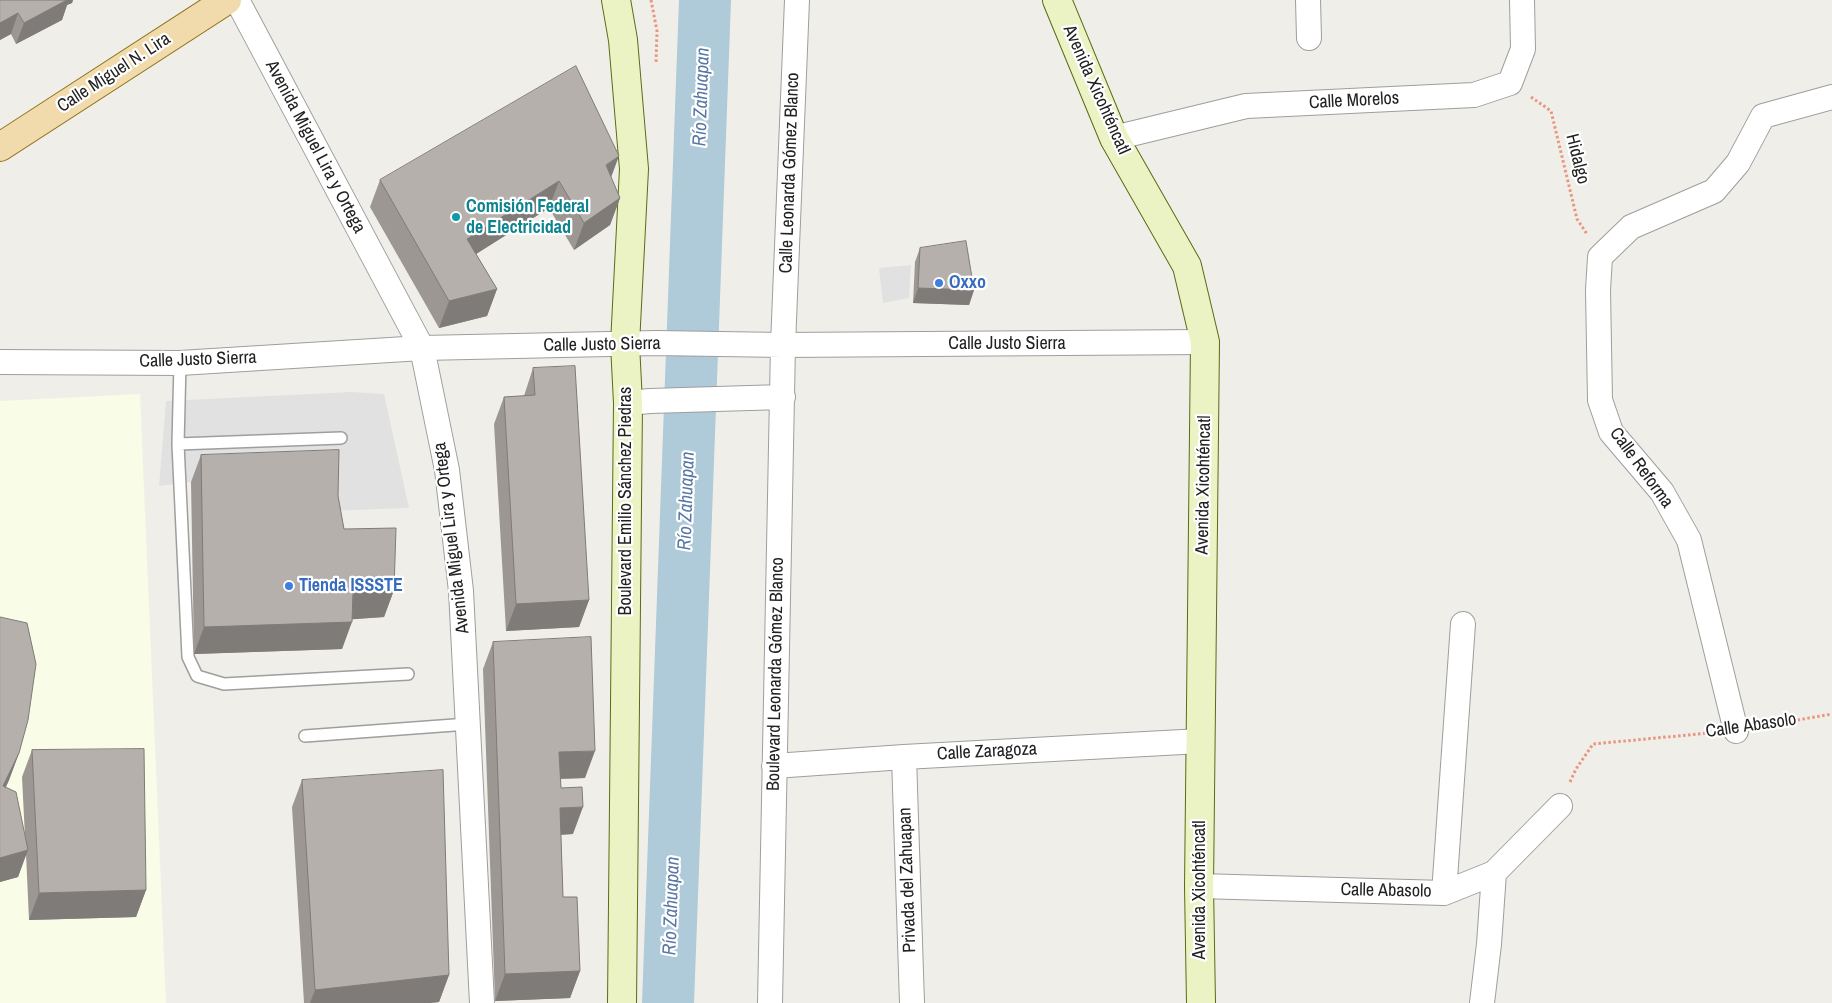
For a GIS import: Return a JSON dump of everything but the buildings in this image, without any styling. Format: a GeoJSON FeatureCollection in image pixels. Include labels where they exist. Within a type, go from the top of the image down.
{"type":"FeatureCollection","features":[{"type":"Feature","properties":{"kind":"main road","name":"Calle Miguel N. Lira"},"geometry":{"type":"LineString","coordinates":[[0,147],[227,0]]}},
{"type":"Feature","properties":{"kind":"street","name":"Avenida Miguel Lira y Ortega"},"geometry":{"type":"LineString","coordinates":[[236,0],[422,348],[447,470],[461,591],[482,1003]]}},
{"type":"Feature","properties":{"kind":"street","name":"Boulevard Emilio Sánchez Piedras"},"geometry":{"type":"LineString","coordinates":[[616,0],[622,40],[634,169],[625,344],[628,403],[622,1003]]}},
{"type":"Feature","properties":{"kind":"street","name":"Calle Leonarda Gómez Blanco"},"geometry":{"type":"LineString","coordinates":[[783,345],[797,0]]}},
{"type":"Feature","properties":{"kind":"street","name":"Avenida Xicohténcatl"},"geometry":{"type":"LineString","coordinates":[[1057,0],[1114,138],[1187,266],[1205,342],[1199,886],[1201,1003]]}},
{"type":"Feature","properties":{"kind":"street"},"geometry":{"type":"LineString","coordinates":[[1308,0],[1309,38]]}},
{"type":"Feature","properties":{"kind":"street"},"geometry":{"type":"LineString","coordinates":[[1510,83],[1523,49],[1522,0]]}},
{"type":"Feature","properties":{"kind":"street","name":"Calle Morelos"},"geometry":{"type":"LineString","coordinates":[[1114,138],[1246,106],[1474,95],[1510,83]]}},
{"type":"Feature","properties":{"kind":"street"},"geometry":{"type":"LineString","coordinates":[[1600,257],[1631,227],[1714,191],[1738,163],[1764,116],[1832,97]]}},
{"type":"Feature","properties":{"kind":"street","name":"Calle Reforma"},"geometry":{"type":"LineString","coordinates":[[1600,257],[1598,290],[1600,400],[1612,432],[1662,492],[1689,540],[1736,730]]}},
{"type":"Feature","properties":{"kind":"street","name":"Calle Justo Sierra"},"geometry":{"type":"LineString","coordinates":[[0,362],[180,363],[422,348],[656,343],[783,345],[1205,342]]}},
{"type":"Feature","properties":{"kind":"street","name":"Boulevard Leonarda Gómez Blanco"},"geometry":{"type":"LineString","coordinates":[[770,1003],[783,345]]}},
{"type":"Feature","properties":{"kind":"street"},"geometry":{"type":"LineString","coordinates":[[628,403],[782,397]]}},
{"type":"Feature","properties":{"kind":"street"},"geometry":{"type":"LineString","coordinates":[[1444,893],[1463,624]]}},
{"type":"Feature","properties":{"kind":"street","name":"Calle Zaragoza"},"geometry":{"type":"LineString","coordinates":[[774,766],[1201,741]]}},
{"type":"Feature","properties":{"kind":"street","name":"Privada del Zahuapan"},"geometry":{"type":"LineString","coordinates":[[904,757],[912,1003]]}},
{"type":"Feature","properties":{"kind":"street","name":"Calle Abasolo"},"geometry":{"type":"LineString","coordinates":[[1199,886],[1444,893],[1494,873],[1560,806]]}},
{"type":"Feature","properties":{"kind":"street"},"geometry":{"type":"LineString","coordinates":[[1482,1003],[1489,944],[1494,873]]}},
{"type":"Feature","properties":{"kind":"lane"},"geometry":{"type":"LineString","coordinates":[[180,363],[178,444],[188,657],[197,676],[224,684],[408,674]]}},
{"type":"Feature","properties":{"kind":"lane"},"geometry":{"type":"LineString","coordinates":[[178,444],[341,438]]}},
{"type":"Feature","properties":{"kind":"lane"},"geometry":{"type":"LineString","coordinates":[[305,736],[468,724]]}},
{"type":"Feature","properties":{"kind":"path","name":"Hidalgo"},"geometry":{"type":"LineString","coordinates":[[1510,83],[1551,111],[1578,220],[1600,257]]}},
{"type":"Feature","properties":{"kind":"path","name":"Calle Abasolo"},"geometry":{"type":"LineString","coordinates":[[1560,806],[1576,769],[1593,744],[1736,730],[1832,714]]}},
{"type":"Feature","properties":{"kind":"shaded area"},"geometry":{"type":"Polygon","coordinates":[[[911,265],[909,298],[883,303],[879,268],[911,265]]]}},
{"type":"Feature","properties":{"kind":"shaded area"},"geometry":{"type":"Polygon","coordinates":[[[351,392],[384,394],[409,508],[328,511],[191,482],[159,486],[166,401],[351,392]]]}},
{"type":"Feature","properties":{"kind":"shaded area"},"geometry":{"type":"Polygon","coordinates":[[[140,394],[166,1003],[0,1003],[0,401],[140,394]]]}},
{"type":"Feature","properties":{"kind":"waterway","name":"Río Zahuapan"},"geometry":{"type":"LineString","coordinates":[[668,1003],[705,0]]}},
{"type":"Feature","properties":{"kind":"place","name":"Comisión Federal de Electricidad"},"geometry":{"type":"Point","coordinates":[456,217]}},
{"type":"Feature","properties":{"kind":"place","name":"Oxxo"},"geometry":{"type":"Point","coordinates":[939,283]}},
{"type":"Feature","properties":{"kind":"place","name":"Tienda ISSSTE"},"geometry":{"type":"Point","coordinates":[289,586]}}]}
